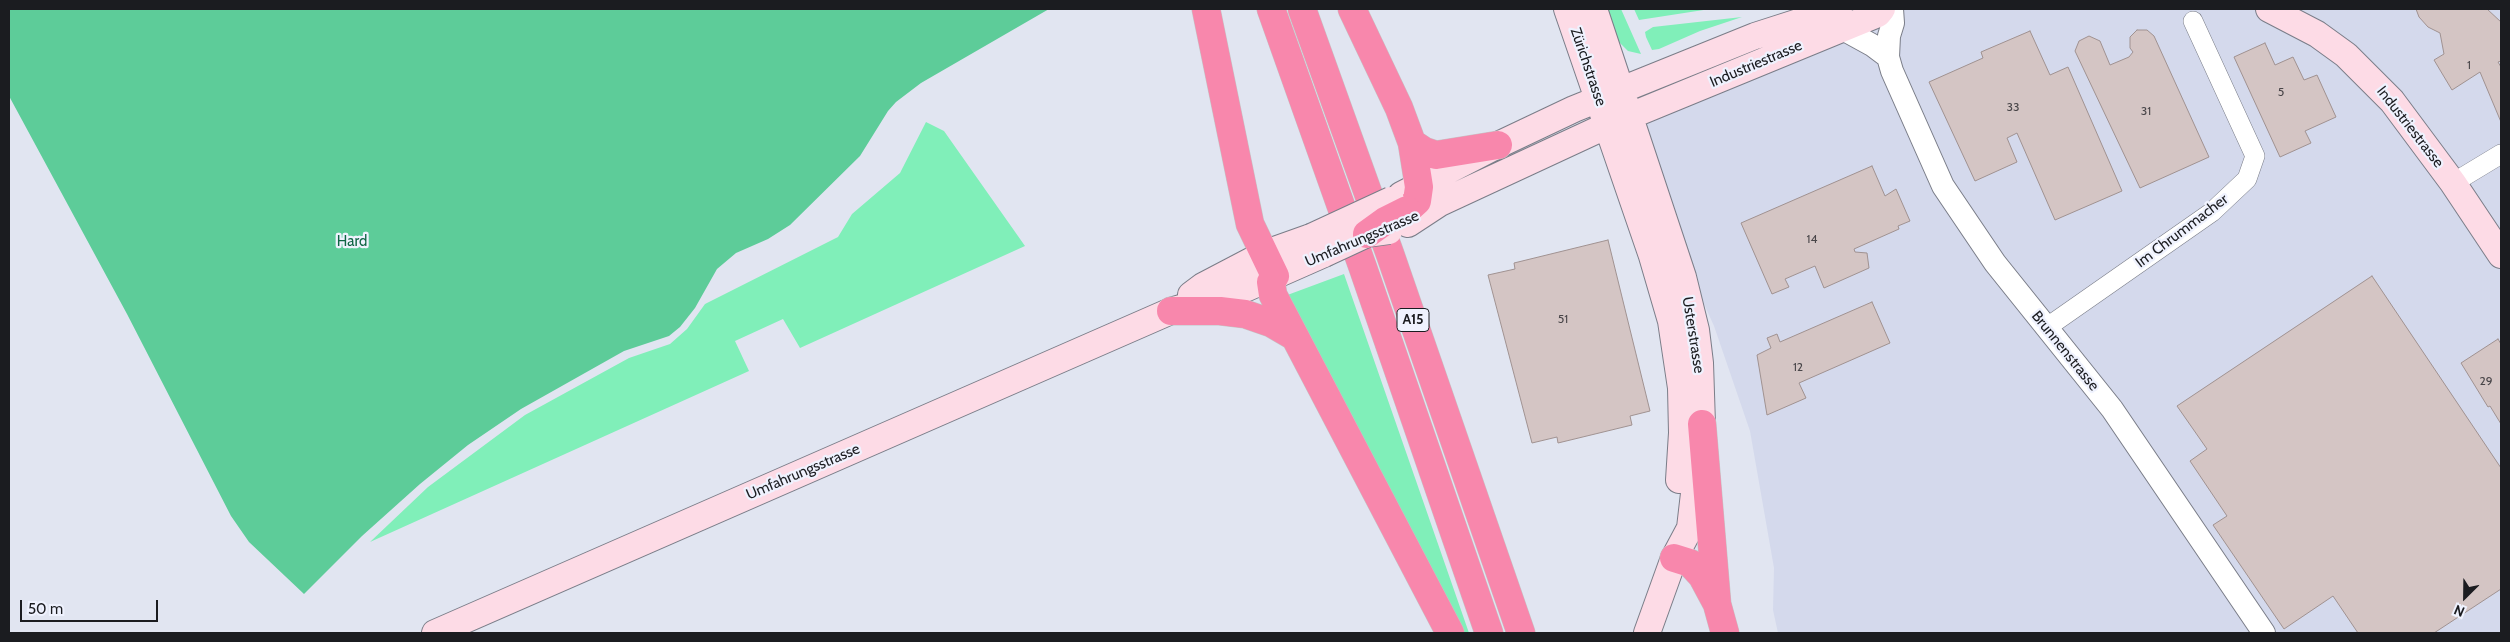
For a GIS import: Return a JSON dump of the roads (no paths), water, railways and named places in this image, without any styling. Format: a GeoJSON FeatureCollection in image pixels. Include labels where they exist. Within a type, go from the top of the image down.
{"type":"FeatureCollection","features":[{"type":"Feature","properties":{"kind":"highway"},"geometry":{"type":"LineString","coordinates":[[1206,9],[1250,224],[1257,242],[1270,265],[1273,295],[1450,633]]}},
{"type":"Feature","properties":{"kind":"highway","name":"A15"},"geometry":{"type":"LineString","coordinates":[[1271,9],[1364,268],[1489,633]]}},
{"type":"Feature","properties":{"kind":"highway","name":"A15"},"geometry":{"type":"LineString","coordinates":[[1302,9],[1390,254],[1521,633]]}},
{"type":"Feature","properties":{"kind":"highway"},"geometry":{"type":"LineString","coordinates":[[1352,9],[1399,108],[1412,143],[1406,205],[1367,234]]}},
{"type":"Feature","properties":{"kind":"highway"},"geometry":{"type":"LineString","coordinates":[[1412,143],[1424,151],[1436,155],[1498,145]]}},
{"type":"Feature","properties":{"kind":"highway"},"geometry":{"type":"LineString","coordinates":[[1171,311],[1220,311],[1245,314],[1271,323],[1294,337]]}},
{"type":"Feature","properties":{"kind":"highway"},"geometry":{"type":"LineString","coordinates":[[1702,424],[1717,604],[1725,633]]}},
{"type":"Feature","properties":{"kind":"highway"},"geometry":{"type":"LineString","coordinates":[[1674,558],[1690,563],[1696,568],[1717,604]]}},
{"type":"Feature","properties":{"kind":"main road","name":"Zürichstrasse"},"geometry":{"type":"LineString","coordinates":[[1567,9],[1609,95],[1618,121]]}},
{"type":"Feature","properties":{"kind":"main road","name":"Zürichstrasse"},"geometry":{"type":"LineString","coordinates":[[1594,9],[1609,95]]}},
{"type":"Feature","properties":{"kind":"main road","name":"Industriestrasse"},"geometry":{"type":"LineString","coordinates":[[1609,95],[1797,21],[1840,19],[1878,14],[1882,9]]}},
{"type":"Feature","properties":{"kind":"main road","name":"Industriestrasse"},"geometry":{"type":"LineString","coordinates":[[2269,9],[2317,34],[2346,55],[2392,101],[2453,183],[2501,255]]}},
{"type":"Feature","properties":{"kind":"main road","name":"Industriestrasse"},"geometry":{"type":"LineString","coordinates":[[1618,121],[1840,19]]}},
{"type":"Feature","properties":{"kind":"main road","name":"Umfahrungsstrasse"},"geometry":{"type":"LineString","coordinates":[[435,633],[718,508],[958,406],[1171,311],[1203,286],[1270,265],[1406,205],[1498,145],[1609,95]]}},
{"type":"Feature","properties":{"kind":"main road","name":"Umfahrungsstrasse"},"geometry":{"type":"LineString","coordinates":[[1406,205],[1440,203],[1618,121]]}},
{"type":"Feature","properties":{"kind":"main road","name":"Usterstrasse"},"geometry":{"type":"LineString","coordinates":[[1618,121],[1683,277],[1699,348],[1702,424],[1690,528],[1674,558],[1647,633]]}},
{"type":"Feature","properties":{"kind":"main road","name":"Usterstrasse"},"geometry":{"type":"LineString","coordinates":[[1618,121],[1662,287],[1676,350],[1681,388],[1682,433],[1680,472],[1672,522],[1674,558]]}},
{"type":"Feature","properties":{"kind":"main road","name":"Umfahrungsstrasse"},"geometry":{"type":"LineString","coordinates":[[1318,245],[1367,234]]}},
{"type":"Feature","properties":{"kind":"street","name":"Brunnenstrasse"},"geometry":{"type":"LineString","coordinates":[[1892,9],[1893,23],[1889,36],[1888,57],[1925,148],[1943,186],[1962,218],[2123,425],[2264,633]]}},
{"type":"Feature","properties":{"kind":"street"},"geometry":{"type":"LineString","coordinates":[[1840,19],[1888,57]]}},
{"type":"Feature","properties":{"kind":"street","name":"Im Chrummacher"},"geometry":{"type":"LineString","coordinates":[[2046,328],[2212,212],[2247,179],[2255,156],[2193,21]]}},
{"type":"Feature","properties":{"kind":"street"},"geometry":{"type":"LineString","coordinates":[[2453,183],[2501,154]]}},
{"type":"Feature","properties":{"kind":"park label","name":"Hard"},"geometry":{"type":"Point","coordinates":[352,242]}}]}
